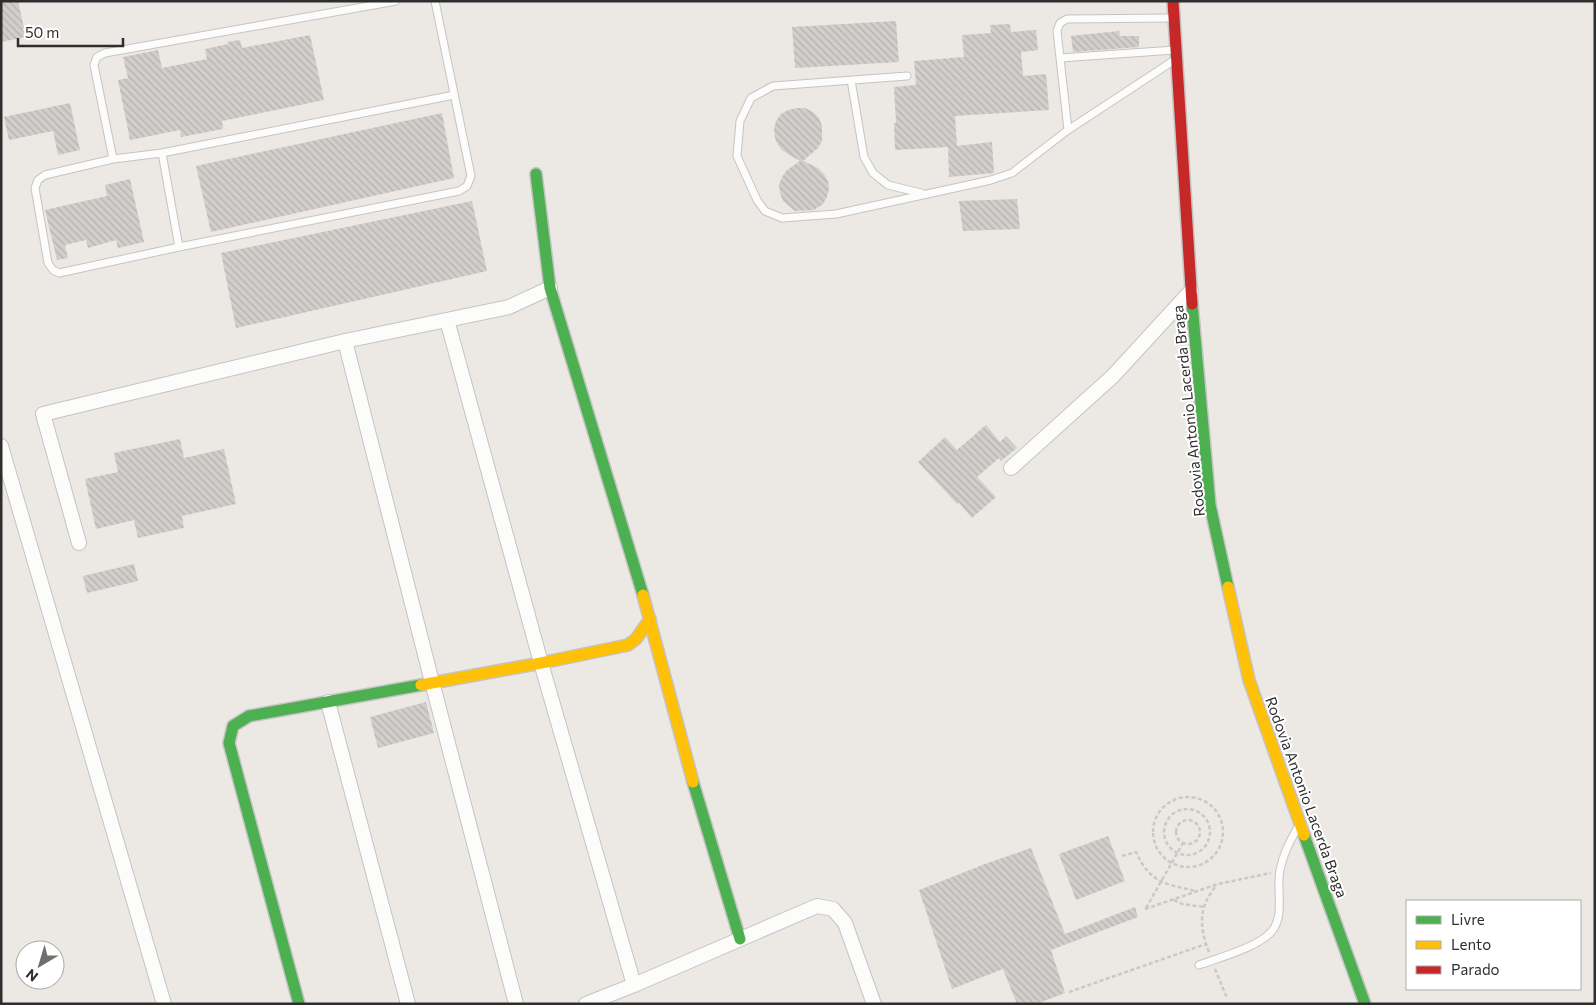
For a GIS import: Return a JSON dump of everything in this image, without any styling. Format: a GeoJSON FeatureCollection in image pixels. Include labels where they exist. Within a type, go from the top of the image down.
{"type":"FeatureCollection","features":[{"type":"Feature","properties":{"kind":"street","name":"Rodovia Antonio Lacerda Braga"},"geometry":{"type":"LineString","coordinates":[[1172,1],[1191,291],[1210,505],[1249,680],[1365,1004]]}},
{"type":"Feature","properties":{"kind":"street"},"geometry":{"type":"LineString","coordinates":[[536,174],[550,288],[650,619],[698,802],[740,939]]}},
{"type":"Feature","properties":{"kind":"street"},"geometry":{"type":"LineString","coordinates":[[79,543],[43,414],[345,341],[509,307],[550,288]]}},
{"type":"Feature","properties":{"kind":"street"},"geometry":{"type":"LineString","coordinates":[[1011,468],[1113,376],[1191,291]]}},
{"type":"Feature","properties":{"kind":"street"},"geometry":{"type":"LineString","coordinates":[[447,320],[540,663],[634,985]]}},
{"type":"Feature","properties":{"kind":"street"},"geometry":{"type":"LineString","coordinates":[[345,341],[516,1004]]}},
{"type":"Feature","properties":{"kind":"street"},"geometry":{"type":"LineString","coordinates":[[1,446],[164,1004]]}},
{"type":"Feature","properties":{"kind":"street"},"geometry":{"type":"LineString","coordinates":[[299,1004],[229,742],[233,726],[249,716],[628,645],[636,639],[650,619]]}},
{"type":"Feature","properties":{"kind":"street"},"geometry":{"type":"LineString","coordinates":[[328,702],[408,1004]]}},
{"type":"Feature","properties":{"kind":"street"},"geometry":{"type":"LineString","coordinates":[[586,1004],[817,906],[833,909],[845,923],[874,1004]]}},
{"type":"Feature","properties":{"kind":"lane"},"geometry":{"type":"LineString","coordinates":[[113,159],[94,65],[97,57],[104,54],[396,1]]}},
{"type":"Feature","properties":{"kind":"lane"},"geometry":{"type":"LineString","coordinates":[[435,1],[454,95],[470,176],[467,186],[459,191],[59,272],[53,270],[48,263],[34,188],[38,180],[45,176],[113,159],[162,152],[454,95]]}},
{"type":"Feature","properties":{"kind":"lane"},"geometry":{"type":"LineString","coordinates":[[1068,130],[1057,31],[1060,22],[1068,19],[1174,18]]}},
{"type":"Feature","properties":{"kind":"lane"},"geometry":{"type":"LineString","coordinates":[[1060,58],[1176,54]]}},
{"type":"Feature","properties":{"kind":"lane"},"geometry":{"type":"LineString","coordinates":[[907,76],[773,86],[751,98],[740,121],[737,156],[757,200],[765,211],[782,218],[836,214],[991,180],[1012,172],[1176,54]]}},
{"type":"Feature","properties":{"kind":"lane"},"geometry":{"type":"LineString","coordinates":[[851,80],[864,157],[873,173],[888,185],[923,194]]}},
{"type":"Feature","properties":{"kind":"lane"},"geometry":{"type":"LineString","coordinates":[[162,152],[179,247]]}},
{"type":"Feature","properties":{"kind":"lane"},"geometry":{"type":"LineString","coordinates":[[1199,965],[1254,944],[1272,931],[1278,917],[1280,871],[1287,847],[1301,823]]}},
{"type":"Feature","properties":{"kind":"path"},"geometry":{"type":"LineString","coordinates":[[1190,797],[1202,800],[1212,806],[1219,815],[1223,826],[1223,838],[1220,848],[1213,858],[1193,868],[1182,868],[1171,864],[1161,856],[1155,846],[1152,834],[1153,822],[1167,803],[1178,798],[1190,797]]}},
{"type":"Feature","properties":{"kind":"path"},"geometry":{"type":"LineString","coordinates":[[1190,810],[1198,812],[1208,823],[1210,831],[1206,846],[1193,854],[1185,855],[1177,852],[1167,842],[1165,829],[1167,822],[1177,812],[1190,810]]}},
{"type":"Feature","properties":{"kind":"path"},"geometry":{"type":"LineString","coordinates":[[1191,820],[1200,828],[1199,837],[1190,844],[1182,843],[1177,838],[1177,826],[1183,821],[1191,820]]}},
{"type":"Feature","properties":{"kind":"path"},"geometry":{"type":"LineString","coordinates":[[1182,843],[1145,909],[1218,884],[1280,871]]}},
{"type":"Feature","properties":{"kind":"path"},"geometry":{"type":"LineString","coordinates":[[1122,856],[1136,852],[1154,878],[1161,882],[1198,891]]}},
{"type":"Feature","properties":{"kind":"path"},"geometry":{"type":"LineString","coordinates":[[1218,884],[1208,895],[1201,919],[1206,944],[1227,998]]}},
{"type":"Feature","properties":{"kind":"path"},"geometry":{"type":"LineString","coordinates":[[1173,900],[1182,904],[1204,907]]}},
{"type":"Feature","properties":{"kind":"path"},"geometry":{"type":"LineString","coordinates":[[1069,992],[1206,944]]}},
{"type":"Feature","properties":{"kind":"building"},"geometry":{"type":"Polygon","coordinates":[[[1,1],[18,1],[26,37],[1,42],[1,1]]]}},
{"type":"Feature","properties":{"kind":"building"},"geometry":{"type":"Polygon","coordinates":[[[896,21],[899,62],[795,68],[792,27],[896,21]]]}},
{"type":"Feature","properties":{"kind":"building"},"geometry":{"type":"Polygon","coordinates":[[[1010,24],[1011,32],[1036,30],[1038,50],[1021,52],[1023,76],[1046,74],[1049,110],[955,116],[957,146],[992,142],[994,173],[949,177],[948,147],[895,150],[894,87],[916,85],[914,61],[964,57],[962,35],[991,33],[990,25],[1010,24]]]}},
{"type":"Feature","properties":{"kind":"building"},"geometry":{"type":"Polygon","coordinates":[[[1119,31],[1120,36],[1139,36],[1139,47],[1073,52],[1071,36],[1119,31]]]}},
{"type":"Feature","properties":{"kind":"building"},"geometry":{"type":"Polygon","coordinates":[[[310,35],[324,100],[222,121],[223,129],[181,137],[180,130],[130,140],[118,80],[128,78],[123,57],[158,50],[162,68],[207,59],[205,49],[228,44],[227,42],[240,40],[242,48],[310,35]]]}},
{"type":"Feature","properties":{"kind":"building"},"geometry":{"type":"Polygon","coordinates":[[[70,103],[80,150],[58,155],[53,131],[9,140],[4,117],[70,103]]]}},
{"type":"Feature","properties":{"kind":"building"},"geometry":{"type":"Polygon","coordinates":[[[797,108],[805,108],[813,112],[819,118],[822,126],[822,141],[818,148],[803,161],[818,168],[828,181],[827,197],[823,204],[814,210],[795,211],[783,201],[780,193],[779,185],[782,177],[787,170],[800,161],[783,151],[778,145],[774,129],[776,121],[781,114],[797,108]]]}},
{"type":"Feature","properties":{"kind":"building"},"geometry":{"type":"Polygon","coordinates":[[[442,113],[454,178],[211,232],[196,166],[442,113]]]}},
{"type":"Feature","properties":{"kind":"building"},"geometry":{"type":"Polygon","coordinates":[[[130,179],[144,242],[118,248],[116,240],[88,248],[86,240],[65,245],[68,258],[57,260],[45,210],[107,196],[105,185],[130,179]]]}},
{"type":"Feature","properties":{"kind":"building"},"geometry":{"type":"Polygon","coordinates":[[[1017,199],[1020,229],[963,231],[959,201],[1017,199]]]}},
{"type":"Feature","properties":{"kind":"building"},"geometry":{"type":"Polygon","coordinates":[[[472,201],[487,271],[236,328],[221,253],[472,201]]]}},
{"type":"Feature","properties":{"kind":"building"},"geometry":{"type":"Polygon","coordinates":[[[986,425],[1000,442],[1006,436],[1017,448],[1001,461],[999,458],[977,477],[996,497],[972,518],[918,462],[945,437],[957,450],[986,425]]]}},
{"type":"Feature","properties":{"kind":"building"},"geometry":{"type":"Polygon","coordinates":[[[180,439],[184,458],[224,449],[236,504],[182,516],[184,528],[138,538],[134,520],[96,529],[85,479],[118,472],[114,453],[180,439]]]}},
{"type":"Feature","properties":{"kind":"building"},"geometry":{"type":"Polygon","coordinates":[[[134,564],[138,581],[87,593],[83,576],[134,564]]]}},
{"type":"Feature","properties":{"kind":"building"},"geometry":{"type":"Polygon","coordinates":[[[426,702],[434,733],[378,748],[370,717],[426,702]]]}},
{"type":"Feature","properties":{"kind":"building"},"geometry":{"type":"Polygon","coordinates":[[[1108,836],[1125,881],[1076,900],[1059,854],[1108,836]]]}},
{"type":"Feature","properties":{"kind":"building"},"geometry":{"type":"Polygon","coordinates":[[[1031,848],[1065,934],[1135,907],[1138,917],[1051,950],[1065,993],[1036,1004],[1017,1004],[1003,969],[952,989],[919,890],[1031,848]]]}},
{"type":"Feature","properties":{"kind":"traffic: fast"},"geometry":{"type":"LineString","coordinates":[[536,174],[550,288],[643,595]]}},
{"type":"Feature","properties":{"kind":"traffic: fast"},"geometry":{"type":"LineString","coordinates":[[1192,304],[1210,505],[1228,587]]}},
{"type":"Feature","properties":{"kind":"traffic: fast"},"geometry":{"type":"LineString","coordinates":[[299,1004],[229,743],[233,726],[249,716],[421,685]]}},
{"type":"Feature","properties":{"kind":"traffic: fast"},"geometry":{"type":"LineString","coordinates":[[693,782],[740,939]]}},
{"type":"Feature","properties":{"kind":"traffic: fast"},"geometry":{"type":"LineString","coordinates":[[1304,835],[1365,1004]]}},
{"type":"Feature","properties":{"kind":"traffic: slow"},"geometry":{"type":"LineString","coordinates":[[1228,587],[1249,680],[1304,835]]}},
{"type":"Feature","properties":{"kind":"traffic: slow"},"geometry":{"type":"LineString","coordinates":[[643,595],[693,782]]}},
{"type":"Feature","properties":{"kind":"traffic: slow"},"geometry":{"type":"LineString","coordinates":[[421,685],[628,645],[636,639],[650,619]]}},
{"type":"Feature","properties":{"kind":"traffic: jam"},"geometry":{"type":"LineString","coordinates":[[1173,1],[1192,304]]}}]}
